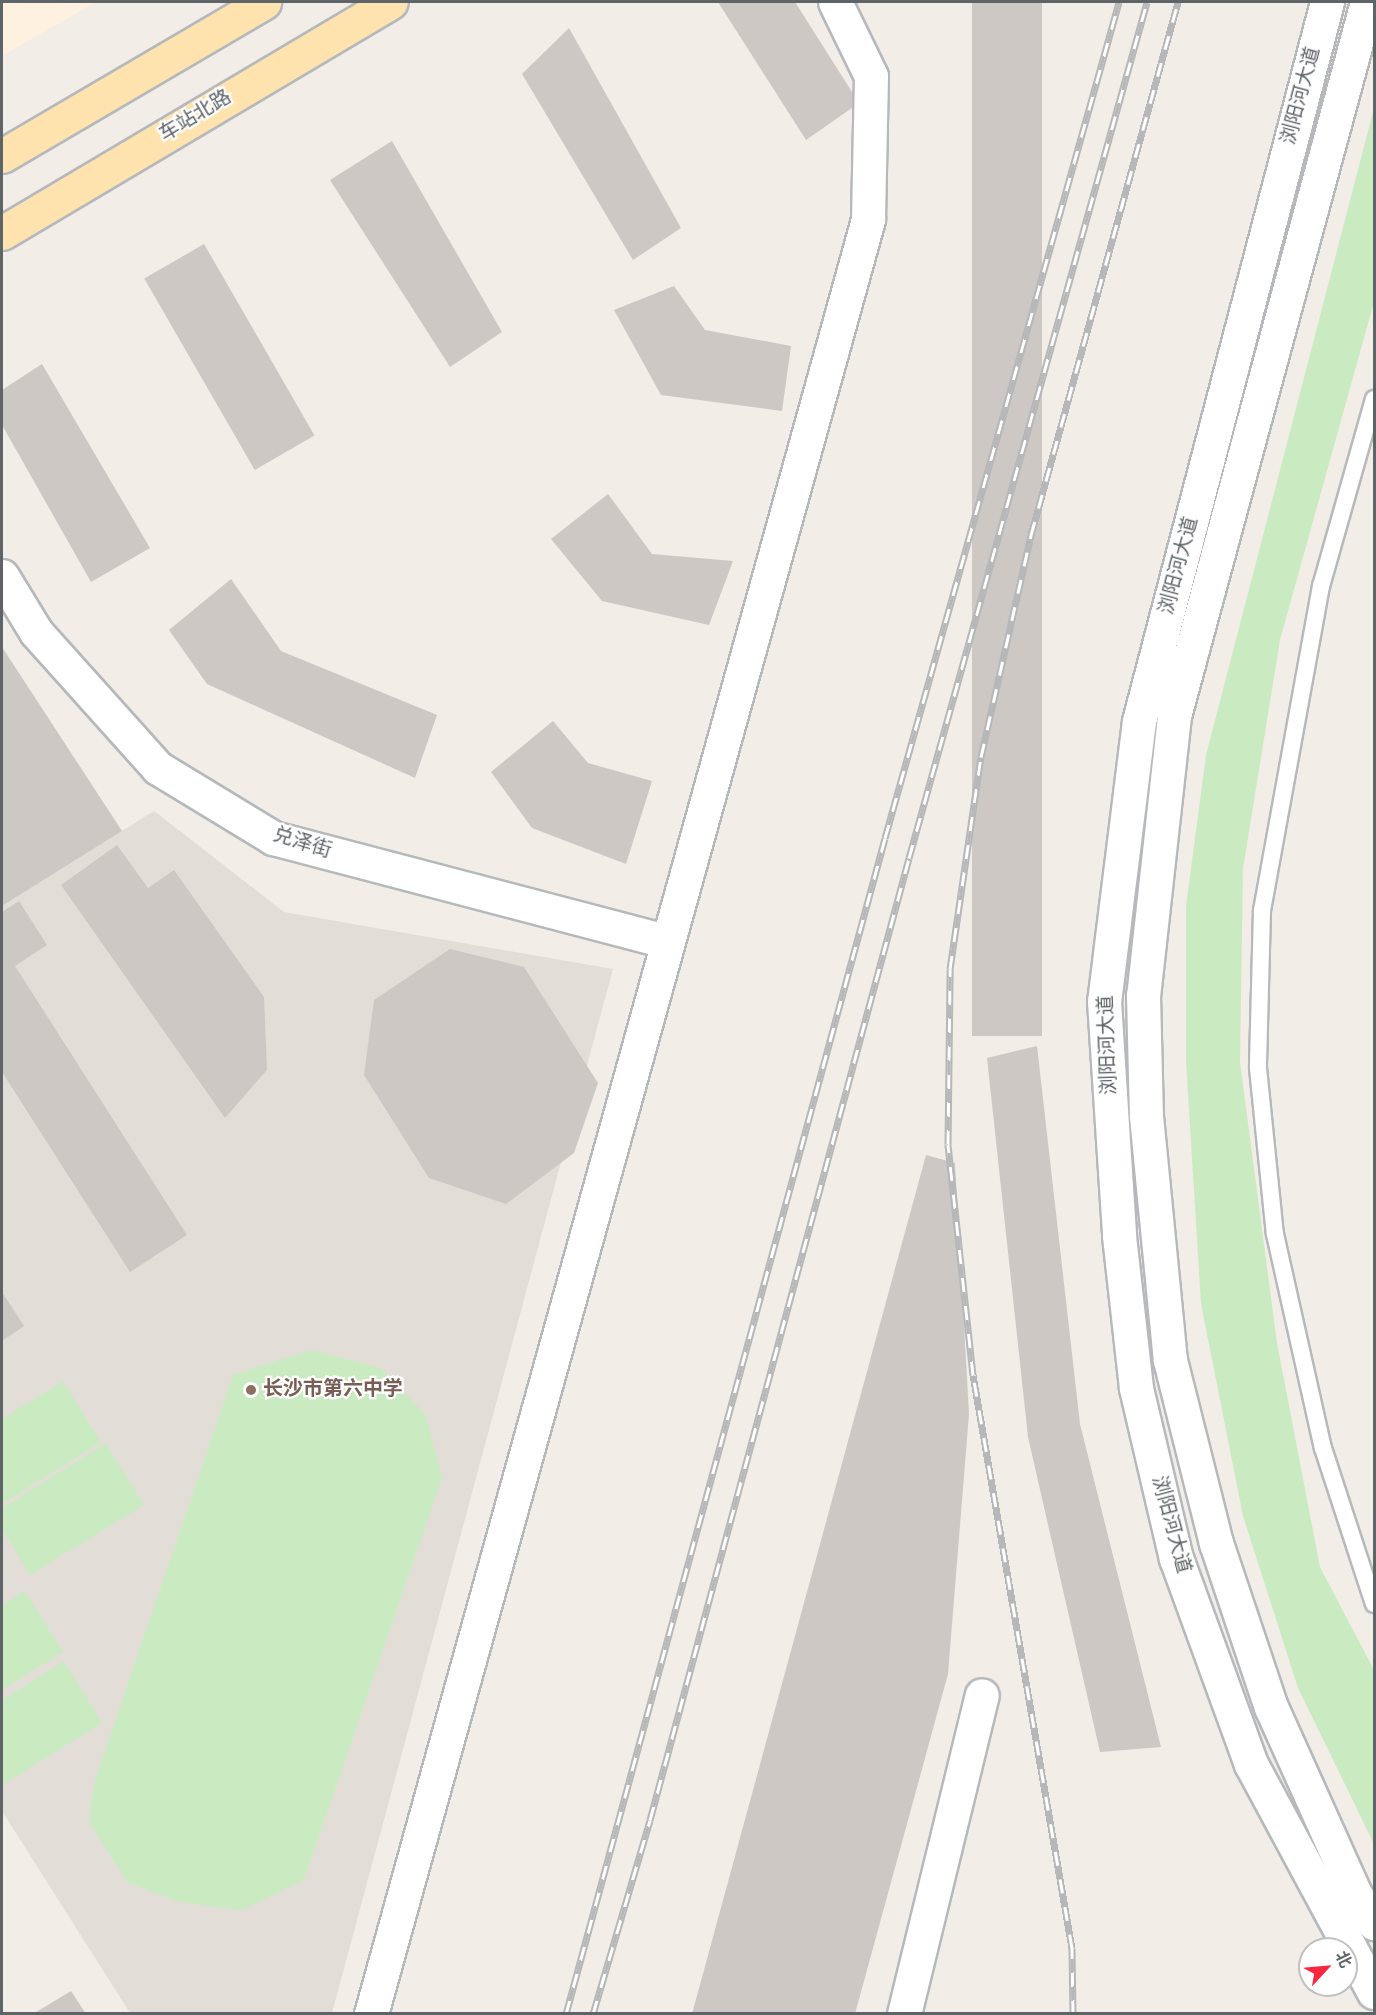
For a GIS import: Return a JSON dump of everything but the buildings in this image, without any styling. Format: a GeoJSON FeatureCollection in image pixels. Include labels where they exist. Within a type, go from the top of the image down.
{"type":"FeatureCollection","features":[{"type":"Feature","properties":{"kind":"main road"},"geometry":{"type":"LineString","coordinates":[[2,156],[264,2]]}},
{"type":"Feature","properties":{"kind":"main road","name":"车站北路"},"geometry":{"type":"LineString","coordinates":[[2,233],[391,2]]}},
{"type":"Feature","properties":{"kind":"main road"},"geometry":{"type":"LineString","coordinates":[[371,2013],[666,941],[868,219],[871,76],[834,2]]}},
{"type":"Feature","properties":{"kind":"main road","name":"浏阳河大道"},"geometry":{"type":"LineString","coordinates":[[1327,2],[1139,722],[1104,1001],[1119,1236],[1136,1388],[1176,1558],[1251,1764],[1374,1992]]}},
{"type":"Feature","properties":{"kind":"main road","name":"浏阳河大道"},"geometry":{"type":"LineString","coordinates":[[1367,2],[1174,716],[1143,995],[1146,1116],[1170,1360],[1216,1543],[1271,1707],[1355,1894],[1374,1923]]}},
{"type":"Feature","properties":{"kind":"main road","name":"兑泽街"},"geometry":{"type":"LineString","coordinates":[[2,576],[36,632],[158,768],[273,838],[666,941]]}},
{"type":"Feature","properties":{"kind":"main road"},"geometry":{"type":"LineString","coordinates":[[904,2013],[982,1695]]}},
{"type":"Feature","properties":{"kind":"lane"},"geometry":{"type":"LineString","coordinates":[[1374,399],[1322,586],[1262,911],[1258,1068],[1275,1234],[1323,1448],[1374,1604]]}},
{"type":"Feature","properties":{"kind":"shaded area"},"geometry":{"type":"Polygon","coordinates":[[[2,2],[96,2],[2,56],[2,2]]]}},
{"type":"Feature","properties":{"kind":"shaded area","name":"长沙市第六中学"},"geometry":{"type":"Polygon","coordinates":[[[154,811],[284,912],[613,969],[332,2013],[130,2013],[2,1811],[2,906],[154,811]]]}},
{"type":"Feature","properties":{"kind":"green space"},"geometry":{"type":"Polygon","coordinates":[[[1374,108],[1374,302],[1280,640],[1243,869],[1240,1062],[1277,1343],[1320,1567],[1374,1670],[1374,1844],[1298,1688],[1243,1516],[1201,1304],[1186,1062],[1186,906],[1206,755],[1374,108]]]}},
{"type":"Feature","properties":{"kind":"green space"},"geometry":{"type":"Polygon","coordinates":[[[311,1350],[381,1368],[426,1415],[442,1478],[304,1880],[242,1910],[180,1902],[127,1882],[89,1822],[94,1783],[233,1375],[311,1350]]]}},
{"type":"Feature","properties":{"kind":"green space"},"geometry":{"type":"Polygon","coordinates":[[[63,1381],[101,1442],[2,1504],[2,1419],[63,1381]]]}},
{"type":"Feature","properties":{"kind":"green space"},"geometry":{"type":"Polygon","coordinates":[[[106,1443],[144,1505],[30,1575],[2,1529],[2,1508],[106,1443]]]}},
{"type":"Feature","properties":{"kind":"green space"},"geometry":{"type":"Polygon","coordinates":[[[25,1591],[63,1652],[2,1690],[2,1605],[25,1591]]]}},
{"type":"Feature","properties":{"kind":"green space"},"geometry":{"type":"Polygon","coordinates":[[[64,1661],[102,1723],[2,1785],[2,1700],[64,1661]]]}},
{"type":"Feature","properties":{"kind":"railway"},"geometry":{"type":"LineString","coordinates":[[566,2014],[885,838],[1119,2]]}},
{"type":"Feature","properties":{"kind":"railway"},"geometry":{"type":"LineString","coordinates":[[593,2014],[650,1820],[909,858],[1147,2]]}},
{"type":"Feature","properties":{"kind":"railway"},"geometry":{"type":"LineString","coordinates":[[1073,2014],[1072,1948],[973,1375],[948,1144],[950,969],[981,757],[1031,535],[1178,2]]}},
{"type":"Feature","properties":{"kind":"place","name":"长沙市第六中学"},"geometry":{"type":"Point","coordinates":[251,1390]}}]}
